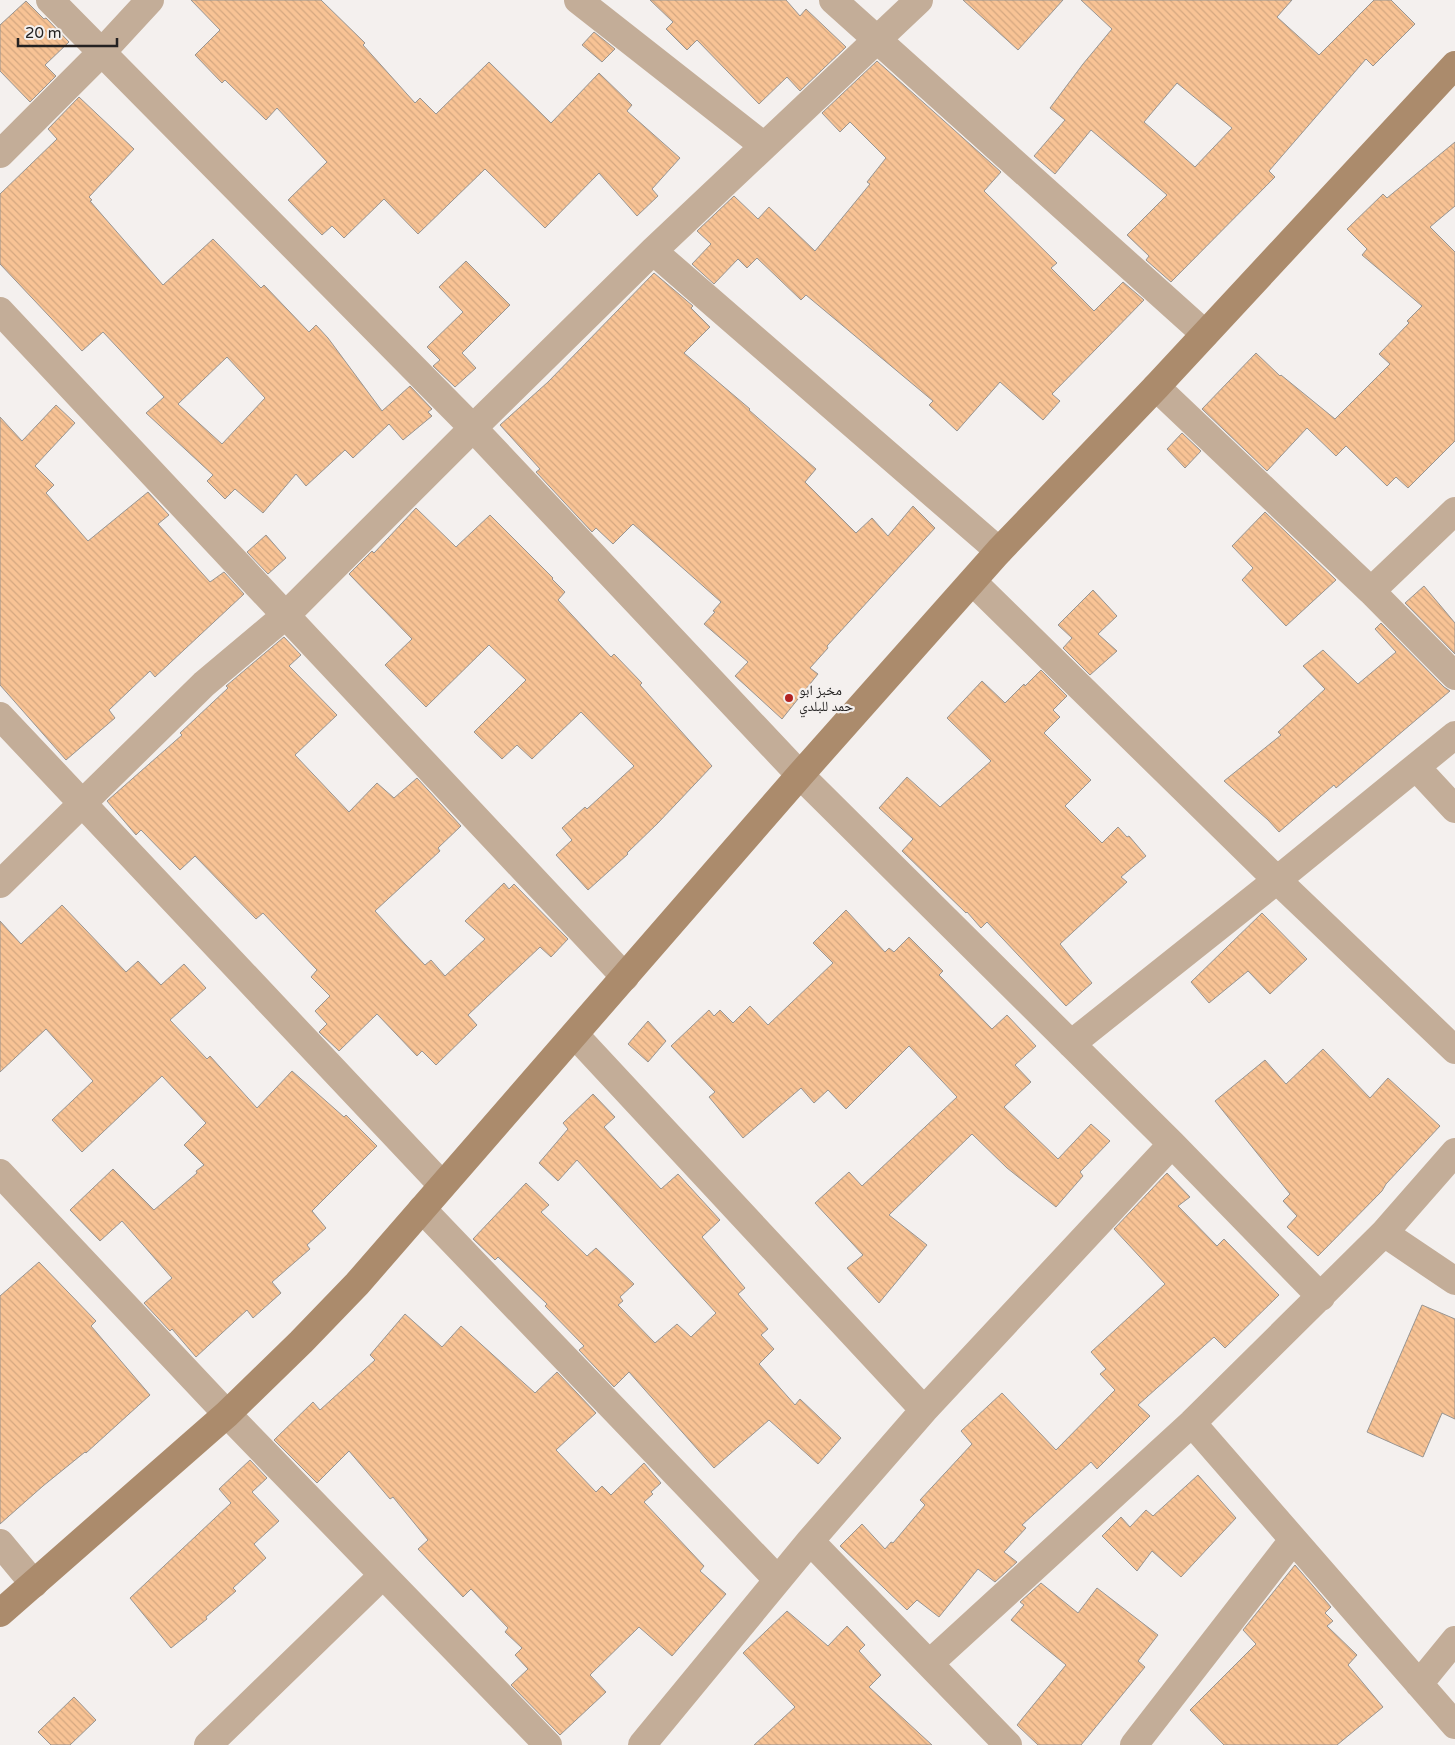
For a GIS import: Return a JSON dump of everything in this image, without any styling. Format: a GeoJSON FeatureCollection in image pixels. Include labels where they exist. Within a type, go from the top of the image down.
{"type":"FeatureCollection","features":[{"type":"Feature","properties":{"kind":"street"},"geometry":{"type":"LineString","coordinates":[[50,0],[472,428],[800,775],[1172,1144],[1321,1297]]}},
{"type":"Feature","properties":{"kind":"street"},"geometry":{"type":"LineString","coordinates":[[0,154],[102,52],[150,0]]}},
{"type":"Feature","properties":{"kind":"street"},"geometry":{"type":"LineString","coordinates":[[578,0],[764,146]]}},
{"type":"Feature","properties":{"kind":"street"},"geometry":{"type":"LineString","coordinates":[[833,0],[1205,334]]}},
{"type":"Feature","properties":{"kind":"street"},"geometry":{"type":"LineString","coordinates":[[0,884],[204,684],[286,615],[472,428],[653,251],[919,0]]}},
{"type":"Feature","properties":{"kind":"street"},"geometry":{"type":"LineString","coordinates":[[0,1614],[227,1414],[357,1284],[442,1185],[575,1036],[800,775],[999,551],[1156,387],[1455,65]]}},
{"type":"Feature","properties":{"kind":"street"},"geometry":{"type":"LineString","coordinates":[[653,251],[999,551]]}},
{"type":"Feature","properties":{"kind":"street"},"geometry":{"type":"LineString","coordinates":[[0,311],[625,978]]}},
{"type":"Feature","properties":{"kind":"street"},"geometry":{"type":"LineString","coordinates":[[1156,387],[1370,591],[1455,676]]}},
{"type":"Feature","properties":{"kind":"street"},"geometry":{"type":"LineString","coordinates":[[1370,591],[1455,511]]}},
{"type":"Feature","properties":{"kind":"street"},"geometry":{"type":"LineString","coordinates":[[972,582],[1277,880],[1455,1050]]}},
{"type":"Feature","properties":{"kind":"street"},"geometry":{"type":"LineString","coordinates":[[0,716],[442,1185]]}},
{"type":"Feature","properties":{"kind":"street"},"geometry":{"type":"LineString","coordinates":[[1071,1044],[1455,735]]}},
{"type":"Feature","properties":{"kind":"street"},"geometry":{"type":"LineString","coordinates":[[1416,767],[1455,809]]}},
{"type":"Feature","properties":{"kind":"street"},"geometry":{"type":"LineString","coordinates":[[575,1036],[924,1410]]}},
{"type":"Feature","properties":{"kind":"street"},"geometry":{"type":"LineString","coordinates":[[642,1745],[810,1541],[924,1410],[1172,1144]]}},
{"type":"Feature","properties":{"kind":"street"},"geometry":{"type":"LineString","coordinates":[[930,1664],[1192,1423],[1384,1233],[1455,1152]]}},
{"type":"Feature","properties":{"kind":"street"},"geometry":{"type":"LineString","coordinates":[[0,1173],[227,1414],[548,1745]]}},
{"type":"Feature","properties":{"kind":"street"},"geometry":{"type":"LineString","coordinates":[[422,1209],[778,1580]]}},
{"type":"Feature","properties":{"kind":"street"},"geometry":{"type":"LineString","coordinates":[[1384,1233],[1455,1281]]}},
{"type":"Feature","properties":{"kind":"street"},"geometry":{"type":"LineString","coordinates":[[1192,1423],[1455,1725]]}},
{"type":"Feature","properties":{"kind":"street"},"geometry":{"type":"LineString","coordinates":[[1134,1745],[1293,1540]]}},
{"type":"Feature","properties":{"kind":"street"},"geometry":{"type":"LineString","coordinates":[[810,1541],[1008,1745]]}},
{"type":"Feature","properties":{"kind":"street"},"geometry":{"type":"LineString","coordinates":[[0,1543],[34,1584]]}},
{"type":"Feature","properties":{"kind":"street"},"geometry":{"type":"LineString","coordinates":[[208,1745],[383,1576]]}},
{"type":"Feature","properties":{"kind":"street"},"geometry":{"type":"LineString","coordinates":[[1419,1684],[1455,1640]]}},
{"type":"Feature","properties":{"kind":"building"},"geometry":{"type":"Polygon","coordinates":[[[191,0],[321,0],[365,43],[363,45],[415,103],[420,98],[436,114],[489,62],[551,123],[599,73],[632,105],[627,111],[680,158],[652,189],[658,196],[637,216],[599,173],[545,228],[485,169],[418,234],[384,199],[344,238],[332,226],[322,235],[288,200],[327,162],[277,108],[266,120],[225,80],[222,83],[195,55],[220,30],[191,0]]]}},
{"type":"Feature","properties":{"kind":"building"},"geometry":{"type":"Polygon","coordinates":[[[650,0],[786,0],[800,16],[806,9],[846,47],[800,91],[787,77],[759,104],[697,40],[687,50],[666,29],[673,22],[650,0]]]}},
{"type":"Feature","properties":{"kind":"building"},"geometry":{"type":"Polygon","coordinates":[[[963,0],[1063,0],[1018,50],[963,0]]]}},
{"type":"Feature","properties":{"kind":"building"},"geometry":{"type":"Polygon","coordinates":[[[1081,0],[1292,0],[1277,17],[1319,55],[1374,0],[1391,0],[1415,24],[1373,66],[1366,59],[1269,171],[1275,177],[1171,282],[1146,260],[1149,256],[1127,235],[1167,195],[1091,130],[1055,174],[1034,156],[1065,120],[1050,108],[1112,29],[1081,0]],[[1177,83],[1144,122],[1195,167],[1232,128],[1177,83]]]}},
{"type":"Feature","properties":{"kind":"building"},"geometry":{"type":"Polygon","coordinates":[[[26,1],[69,42],[45,65],[56,76],[30,102],[0,71],[0,25],[26,1]]]}},
{"type":"Feature","properties":{"kind":"building"},"geometry":{"type":"Polygon","coordinates":[[[594,32],[615,49],[602,62],[582,45],[594,32]]]}},
{"type":"Feature","properties":{"kind":"building"},"geometry":{"type":"Polygon","coordinates":[[[877,61],[1001,172],[984,191],[1057,263],[1051,268],[1094,311],[1123,282],[1144,300],[1052,394],[1060,401],[1043,420],[1000,382],[957,431],[929,405],[933,401],[806,295],[801,300],[757,258],[747,268],[738,259],[714,284],[692,264],[711,244],[697,231],[734,196],[758,219],[769,207],[815,251],[870,184],[867,182],[886,158],[850,122],[840,132],[822,113],[877,61]]]}},
{"type":"Feature","properties":{"kind":"building"},"geometry":{"type":"Polygon","coordinates":[[[79,97],[134,149],[89,197],[92,200],[90,201],[163,285],[213,239],[261,288],[264,285],[309,332],[316,325],[328,338],[382,411],[410,386],[432,409],[428,412],[432,416],[403,440],[389,424],[353,458],[345,450],[306,486],[296,474],[263,513],[235,489],[225,499],[207,481],[213,475],[146,413],[164,397],[103,332],[82,351],[0,264],[0,194],[57,139],[48,129],[79,97]],[[227,357],[178,404],[222,444],[265,398],[227,357]]]}},
{"type":"Feature","properties":{"kind":"building"},"geometry":{"type":"Polygon","coordinates":[[[1455,142],[1455,206],[1430,227],[1455,252],[1455,441],[1408,488],[1396,477],[1387,486],[1346,446],[1336,456],[1307,428],[1267,471],[1202,409],[1256,353],[1280,376],[1335,419],[1390,364],[1379,354],[1409,323],[1407,321],[1422,306],[1362,255],[1367,249],[1347,229],[1383,194],[1387,198],[1455,142]]]}},
{"type":"Feature","properties":{"kind":"building"},"geometry":{"type":"Polygon","coordinates":[[[466,261],[510,305],[462,353],[476,368],[455,387],[433,366],[440,360],[427,347],[463,312],[439,287],[466,261]]]}},
{"type":"Feature","properties":{"kind":"building"},"geometry":{"type":"Polygon","coordinates":[[[654,273],[693,306],[691,308],[710,327],[684,353],[750,409],[816,469],[805,482],[856,533],[872,518],[888,536],[913,506],[935,528],[827,646],[828,648],[810,668],[818,674],[782,719],[735,676],[748,662],[704,624],[721,602],[633,524],[613,544],[596,528],[592,532],[536,472],[540,469],[500,425],[548,382],[654,273]]]}},
{"type":"Feature","properties":{"kind":"building"},"geometry":{"type":"Polygon","coordinates":[[[56,405],[75,423],[35,466],[54,485],[46,493],[88,541],[148,492],[169,515],[158,524],[210,582],[224,572],[244,594],[155,677],[150,671],[109,710],[115,718],[66,760],[0,685],[0,417],[22,441],[56,405]]]}},
{"type":"Feature","properties":{"kind":"building"},"geometry":{"type":"Polygon","coordinates":[[[1182,433],[1201,451],[1185,468],[1167,449],[1182,433]]]}},
{"type":"Feature","properties":{"kind":"building"},"geometry":{"type":"Polygon","coordinates":[[[416,508],[456,547],[490,515],[553,578],[565,592],[558,600],[611,657],[614,654],[642,683],[640,685],[712,766],[628,854],[588,890],[556,855],[572,840],[562,828],[585,807],[587,809],[634,766],[581,712],[532,759],[517,745],[502,759],[474,732],[526,680],[489,645],[426,707],[385,665],[412,639],[349,574],[372,551],[374,553],[416,508]]]}},
{"type":"Feature","properties":{"kind":"building"},"geometry":{"type":"Polygon","coordinates":[[[1265,512],[1336,580],[1286,626],[1242,580],[1253,568],[1232,546],[1265,512]]]}},
{"type":"Feature","properties":{"kind":"building"},"geometry":{"type":"Polygon","coordinates":[[[266,535],[286,558],[268,574],[247,552],[266,535]]]}},
{"type":"Feature","properties":{"kind":"building"},"geometry":{"type":"Polygon","coordinates":[[[1424,586],[1455,623],[1455,654],[1405,603],[1424,586]]]}},
{"type":"Feature","properties":{"kind":"building"},"geometry":{"type":"Polygon","coordinates":[[[1093,590],[1117,616],[1098,634],[1117,651],[1090,675],[1063,648],[1072,638],[1058,625],[1093,590]]]}},
{"type":"Feature","properties":{"kind":"building"},"geometry":{"type":"Polygon","coordinates":[[[1381,623],[1450,691],[1336,788],[1334,785],[1279,832],[1224,781],[1281,735],[1278,732],[1325,689],[1303,666],[1323,650],[1358,684],[1396,652],[1375,629],[1381,623]]]}},
{"type":"Feature","properties":{"kind":"building"},"geometry":{"type":"Polygon","coordinates":[[[284,637],[301,655],[289,666],[337,715],[295,755],[349,812],[377,783],[394,798],[417,778],[461,826],[438,848],[440,851],[375,911],[405,944],[425,965],[431,960],[445,976],[485,939],[465,921],[504,883],[509,889],[514,884],[568,939],[551,957],[540,947],[468,1015],[477,1025],[436,1065],[422,1051],[417,1056],[377,1014],[339,1051],[319,1032],[327,1024],[315,1011],[330,996],[311,977],[317,970],[263,913],[256,919],[195,856],[180,870],[141,830],[136,835],[107,801],[182,735],[180,733],[228,688],[226,686],[284,637]]]}},
{"type":"Feature","properties":{"kind":"building"},"geometry":{"type":"Polygon","coordinates":[[[1041,670],[1067,696],[1053,710],[1060,717],[1044,733],[1091,780],[1065,806],[1102,843],[1118,827],[1127,837],[1129,836],[1146,856],[1121,877],[1127,882],[1060,944],[1092,983],[1066,1006],[987,922],[981,928],[967,912],[902,851],[913,839],[879,808],[907,777],[940,807],[991,761],[947,718],[982,681],[1005,703],[1041,670]]]}},
{"type":"Feature","properties":{"kind":"building"},"geometry":{"type":"Polygon","coordinates":[[[62,905],[126,972],[138,961],[161,985],[184,964],[206,988],[170,1020],[207,1059],[210,1056],[257,1108],[292,1071],[344,1117],[346,1115],[377,1146],[312,1211],[326,1228],[307,1245],[310,1249],[272,1282],[281,1293],[253,1318],[247,1310],[196,1357],[172,1329],[170,1331],[144,1303],[172,1278],[122,1221],[100,1241],[70,1210],[113,1169],[154,1210],[204,1165],[184,1145],[206,1123],[162,1076],[82,1152],[52,1120],[93,1081],[46,1029],[0,1072],[0,921],[21,944],[62,905]]]}},
{"type":"Feature","properties":{"kind":"building"},"geometry":{"type":"Polygon","coordinates":[[[846,910],[885,952],[889,948],[894,952],[909,937],[943,971],[939,975],[992,1029],[1007,1015],[1036,1046],[1015,1065],[1031,1082],[1004,1107],[1058,1159],[1091,1124],[1110,1141],[1080,1172],[1083,1176],[1056,1207],[1007,1168],[972,1134],[889,1215],[927,1245],[879,1303],[847,1268],[863,1255],[815,1203],[849,1172],[862,1186],[957,1097],[909,1046],[846,1109],[828,1090],[814,1103],[801,1088],[743,1138],[709,1097],[715,1092],[671,1046],[709,1010],[714,1016],[720,1010],[733,1023],[750,1006],[768,1025],[833,963],[813,943],[846,910]]]}},
{"type":"Feature","properties":{"kind":"building"},"geometry":{"type":"Polygon","coordinates":[[[1262,913],[1307,959],[1270,994],[1248,971],[1209,1003],[1191,982],[1262,913]]]}},
{"type":"Feature","properties":{"kind":"building"},"geometry":{"type":"Polygon","coordinates":[[[648,1021],[666,1041],[648,1062],[628,1044],[648,1021]]]}},
{"type":"Feature","properties":{"kind":"building"},"geometry":{"type":"Polygon","coordinates":[[[1323,1049],[1370,1098],[1388,1078],[1440,1126],[1386,1184],[1382,1191],[1318,1256],[1287,1227],[1297,1216],[1283,1201],[1290,1194],[1215,1101],[1265,1060],[1286,1084],[1323,1049]]]}},
{"type":"Feature","properties":{"kind":"building"},"geometry":{"type":"Polygon","coordinates":[[[593,1094],[615,1117],[604,1127],[661,1189],[678,1174],[720,1220],[702,1237],[745,1288],[738,1294],[768,1329],[761,1335],[774,1349],[759,1364],[795,1405],[800,1399],[841,1438],[818,1464],[769,1420],[714,1468],[629,1372],[614,1387],[579,1350],[584,1346],[545,1306],[547,1304],[498,1257],[495,1260],[473,1239],[526,1183],[549,1205],[541,1212],[587,1256],[596,1248],[634,1284],[620,1297],[623,1301],[618,1305],[655,1343],[677,1324],[691,1337],[716,1313],[577,1160],[558,1181],[539,1163],[568,1129],[563,1123],[593,1094]]]}},
{"type":"Feature","properties":{"kind":"building"},"geometry":{"type":"Polygon","coordinates":[[[1167,1173],[1190,1197],[1178,1206],[1217,1246],[1224,1239],[1279,1295],[1225,1348],[1214,1337],[1138,1405],[1150,1416],[1097,1469],[1091,1462],[1022,1525],[1026,1528],[1004,1552],[1017,1562],[995,1582],[978,1569],[939,1617],[917,1600],[907,1610],[840,1546],[862,1524],[885,1549],[891,1542],[893,1543],[925,1505],[920,1500],[972,1444],[961,1431],[1002,1393],[1056,1450],[1115,1390],[1100,1374],[1106,1369],[1091,1352],[1165,1284],[1114,1229],[1167,1173]]]}},
{"type":"Feature","properties":{"kind":"building"},"geometry":{"type":"Polygon","coordinates":[[[39,1262],[96,1321],[91,1326],[150,1395],[86,1453],[43,1486],[0,1524],[0,1296],[39,1262]]]}},
{"type":"Feature","properties":{"kind":"building"},"geometry":{"type":"Polygon","coordinates":[[[1422,1305],[1455,1319],[1455,1419],[1442,1413],[1423,1457],[1367,1432],[1422,1305]]]}},
{"type":"Feature","properties":{"kind":"building"},"geometry":{"type":"Polygon","coordinates":[[[405,1314],[442,1347],[461,1326],[535,1393],[557,1372],[596,1413],[556,1450],[596,1492],[602,1486],[611,1495],[644,1463],[661,1483],[644,1502],[704,1566],[700,1571],[726,1594],[672,1656],[639,1627],[590,1675],[606,1692],[560,1735],[511,1685],[528,1669],[515,1655],[522,1648],[505,1632],[508,1628],[471,1589],[463,1597],[418,1549],[428,1540],[393,1497],[390,1499],[349,1451],[317,1483],[274,1440],[313,1402],[320,1410],[375,1360],[370,1355],[405,1314]]]}},
{"type":"Feature","properties":{"kind":"building"},"geometry":{"type":"Polygon","coordinates":[[[250,1460],[267,1478],[252,1492],[279,1521],[254,1544],[266,1558],[233,1588],[236,1591],[206,1617],[207,1619],[171,1648],[130,1598],[231,1503],[219,1489],[250,1460]]]}},
{"type":"Feature","properties":{"kind":"building"},"geometry":{"type":"Polygon","coordinates":[[[1198,1475],[1236,1518],[1181,1577],[1152,1551],[1137,1571],[1102,1536],[1121,1517],[1130,1527],[1146,1510],[1153,1516],[1198,1475]]]}},
{"type":"Feature","properties":{"kind":"building"},"geometry":{"type":"Polygon","coordinates":[[[1295,1565],[1331,1607],[1325,1613],[1333,1621],[1327,1626],[1357,1655],[1348,1665],[1383,1707],[1337,1745],[1224,1745],[1190,1710],[1256,1644],[1243,1630],[1295,1565]]]}},
{"type":"Feature","properties":{"kind":"building"},"geometry":{"type":"Polygon","coordinates":[[[1041,1583],[1078,1613],[1097,1588],[1158,1635],[1138,1661],[1145,1667],[1081,1745],[1038,1745],[1017,1725],[1066,1665],[1011,1620],[1024,1605],[1020,1602],[1041,1583]]]}},
{"type":"Feature","properties":{"kind":"building"},"geometry":{"type":"Polygon","coordinates":[[[787,1611],[828,1646],[847,1626],[865,1645],[859,1651],[881,1675],[869,1687],[932,1745],[754,1745],[795,1707],[743,1653],[787,1611]]]}},
{"type":"Feature","properties":{"kind":"building"},"geometry":{"type":"Polygon","coordinates":[[[74,1697],[96,1720],[70,1745],[51,1745],[38,1732],[74,1697]]]}},
{"type":"Feature","properties":{"kind":"place","name":"مخبز ابو حمد للبلدي"},"geometry":{"type":"Point","coordinates":[789,698]}}]}
